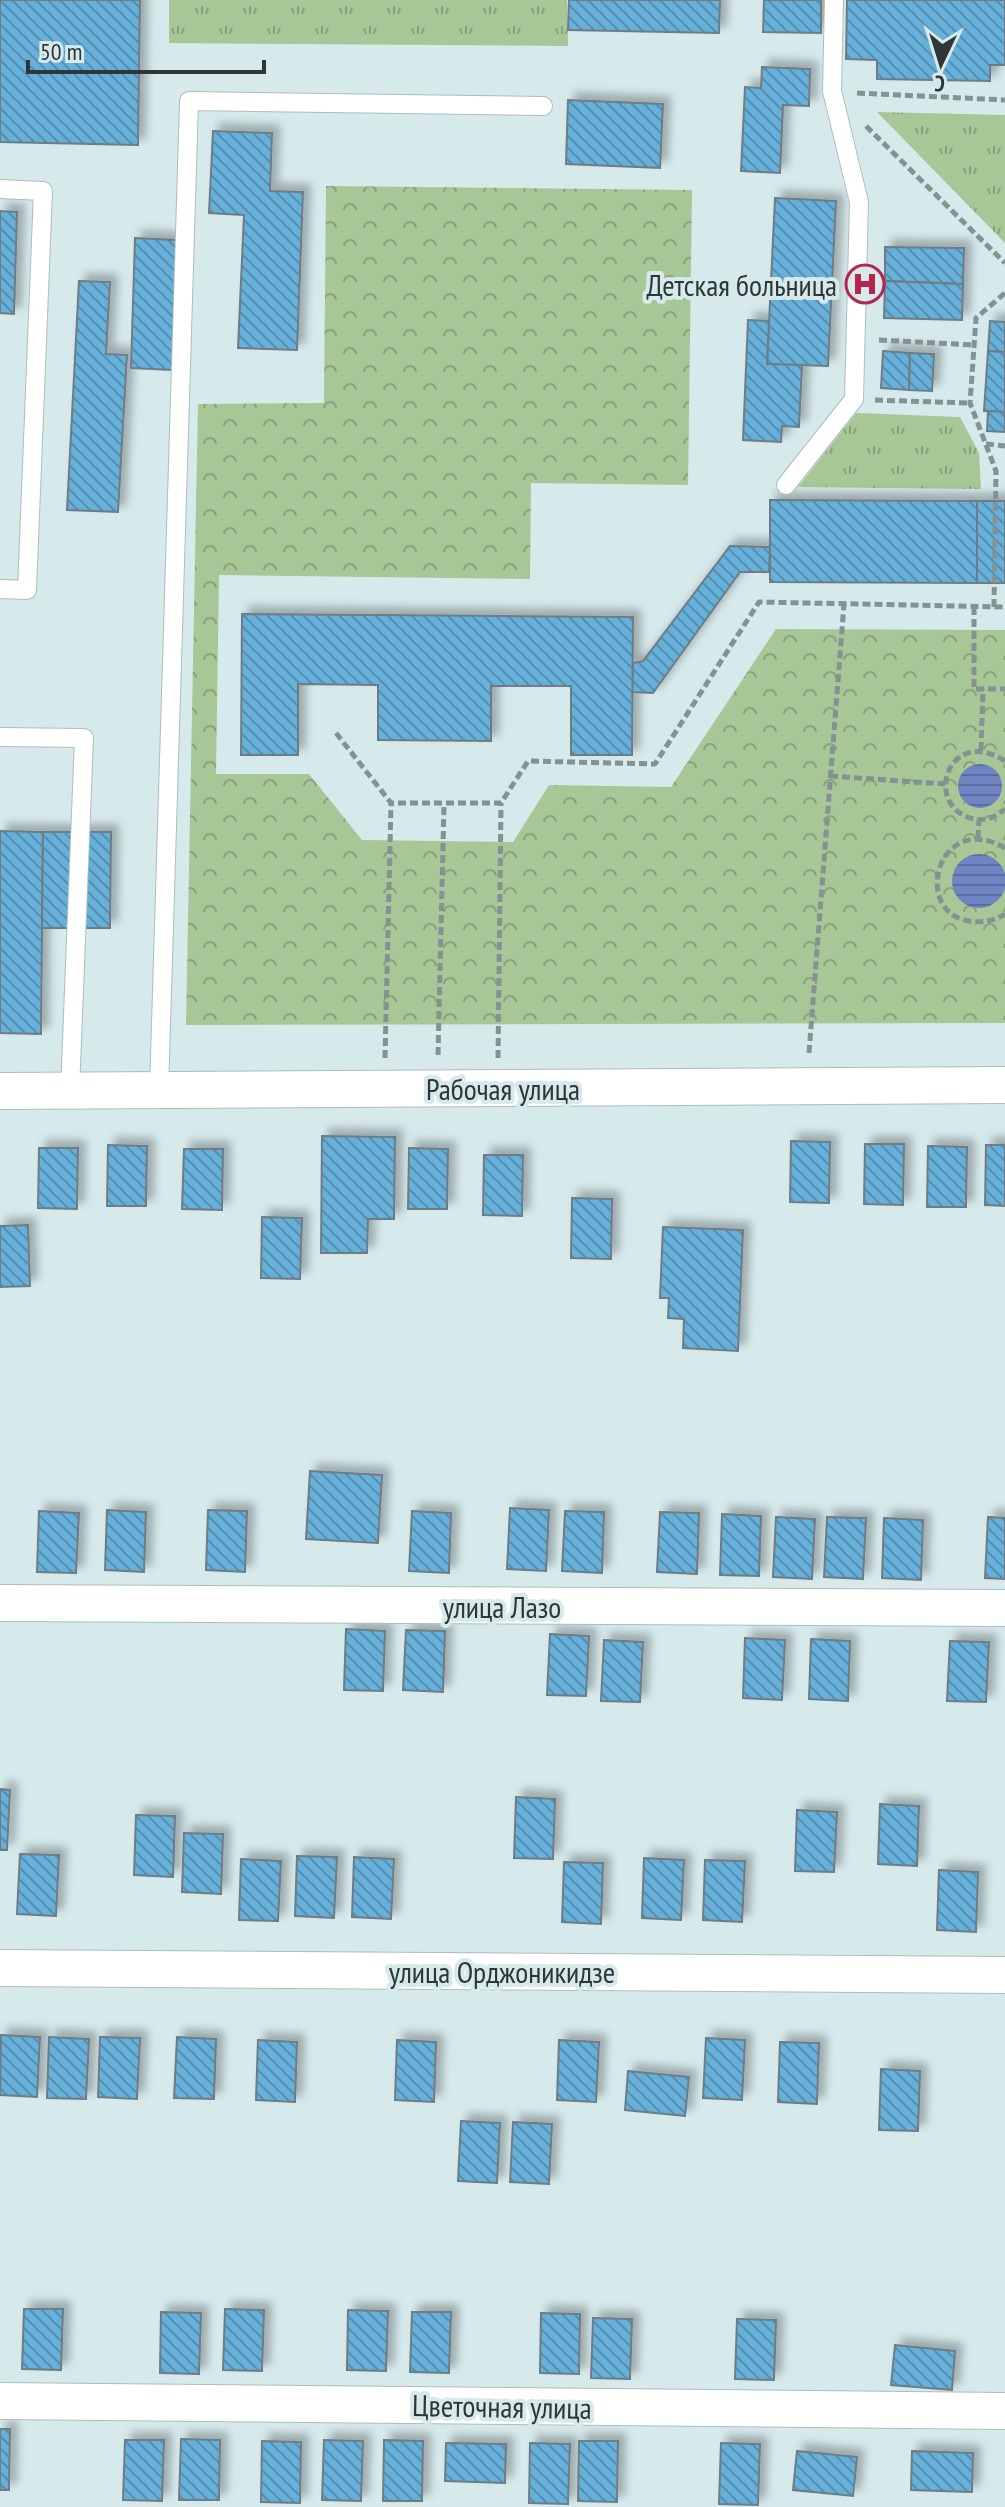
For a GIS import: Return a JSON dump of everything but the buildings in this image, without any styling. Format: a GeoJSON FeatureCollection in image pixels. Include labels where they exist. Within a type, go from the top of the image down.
{"type":"FeatureCollection","features":[{"type":"Feature","properties":{"kind":"street","name":"Рабочая улица"},"geometry":{"type":"LineString","coordinates":[[0,1091],[1005,1085]]}},
{"type":"Feature","properties":{"kind":"street","name":"улица Лазо"},"geometry":{"type":"LineString","coordinates":[[0,1603],[1005,1608]]}},
{"type":"Feature","properties":{"kind":"street","name":"улица Орджоникидзе"},"geometry":{"type":"LineString","coordinates":[[0,1968],[1005,1975]]}},
{"type":"Feature","properties":{"kind":"street","name":"Цветочная улица"},"geometry":{"type":"LineString","coordinates":[[0,2401],[1005,2411]]}},
{"type":"Feature","properties":{"kind":"lane"},"geometry":{"type":"LineString","coordinates":[[786,485],[854,399],[859,202],[832,91],[834,0]]}},
{"type":"Feature","properties":{"kind":"lane"},"geometry":{"type":"LineString","coordinates":[[159,1090],[189,101],[543,106]]}},
{"type":"Feature","properties":{"kind":"lane"},"geometry":{"type":"LineString","coordinates":[[0,189],[43,191],[27,590],[0,589]]}},
{"type":"Feature","properties":{"kind":"lane"},"geometry":{"type":"LineString","coordinates":[[0,737],[84,738],[70,1091]]}},
{"type":"Feature","properties":{"kind":"path"},"geometry":{"type":"LineString","coordinates":[[832,91],[1005,100]]}},
{"type":"Feature","properties":{"kind":"path"},"geometry":{"type":"LineString","coordinates":[[832,91],[1005,263]]}},
{"type":"Feature","properties":{"kind":"path"},"geometry":{"type":"LineString","coordinates":[[994,607],[996,471],[970,403],[976,318],[1005,293]]}},
{"type":"Feature","properties":{"kind":"path"},"geometry":{"type":"LineString","coordinates":[[856,339],[974,345]]}},
{"type":"Feature","properties":{"kind":"path"},"geometry":{"type":"LineString","coordinates":[[854,399],[970,403]]}},
{"type":"Feature","properties":{"kind":"path"},"geometry":{"type":"LineString","coordinates":[[986,444],[1005,446]]}},
{"type":"Feature","properties":{"kind":"path"},"geometry":{"type":"LineString","coordinates":[[498,1088],[501,803],[528,761],[655,764],[759,602],[1005,607]]}},
{"type":"Feature","properties":{"kind":"path"},"geometry":{"type":"LineString","coordinates":[[806,1086],[844,604]]}},
{"type":"Feature","properties":{"kind":"path"},"geometry":{"type":"LineString","coordinates":[[974,607],[974,689],[1005,689]]}},
{"type":"Feature","properties":{"kind":"path"},"geometry":{"type":"LineString","coordinates":[[981,750],[983,689]]}},
{"type":"Feature","properties":{"kind":"path"},"geometry":{"type":"LineString","coordinates":[[336,733],[391,803],[384,1089]]}},
{"type":"Feature","properties":{"kind":"path"},"geometry":{"type":"LineString","coordinates":[[1005,761],[981,750],[968,753],[956,760],[948,770],[945,784],[955,809],[965,817],[979,820],[993,818],[1005,809]]}},
{"type":"Feature","properties":{"kind":"path"},"geometry":{"type":"LineString","coordinates":[[830,776],[945,784]]}},
{"type":"Feature","properties":{"kind":"path"},"geometry":{"type":"LineString","coordinates":[[391,803],[501,803]]}},
{"type":"Feature","properties":{"kind":"path"},"geometry":{"type":"LineString","coordinates":[[437,1089],[444,804]]}},
{"type":"Feature","properties":{"kind":"path"},"geometry":{"type":"LineString","coordinates":[[978,838],[979,820]]}},
{"type":"Feature","properties":{"kind":"path"},"geometry":{"type":"LineString","coordinates":[[1005,848],[978,838],[962,842],[948,851],[939,865],[937,881],[940,897],[950,911],[963,920],[980,923],[1005,914]]}},
{"type":"Feature","properties":{"kind":"green space"},"geometry":{"type":"Polygon","coordinates":[[[169,0],[567,0],[568,46],[169,43],[169,0]]]}},
{"type":"Feature","properties":{"kind":"green space"},"geometry":{"type":"Polygon","coordinates":[[[877,112],[1005,115],[1005,243],[877,112]]]}},
{"type":"Feature","properties":{"kind":"green space"},"geometry":{"type":"Polygon","coordinates":[[[326,186],[692,190],[688,485],[531,483],[530,579],[219,575],[216,774],[309,774],[362,840],[513,842],[549,785],[671,787],[776,629],[1005,630],[1005,1023],[186,1025],[198,404],[324,403],[326,186]]]}},
{"type":"Feature","properties":{"kind":"green space"},"geometry":{"type":"Polygon","coordinates":[[[856,413],[960,417],[979,453],[981,489],[798,487],[856,413]]]}},
{"type":"Feature","properties":{"kind":"water"},"geometry":{"type":"Polygon","coordinates":[[[980,764],[995,771],[1002,786],[995,801],[980,808],[965,801],[958,786],[965,771],[980,764]]]}},
{"type":"Feature","properties":{"kind":"water"},"geometry":{"type":"Polygon","coordinates":[[[979,854],[998,862],[1006,881],[998,900],[979,908],[960,900],[952,881],[960,862],[979,854]]]}},
{"type":"Feature","properties":{"kind":"place","name":"Детская больница"},"geometry":{"type":"Point","coordinates":[865,284]}}]}
